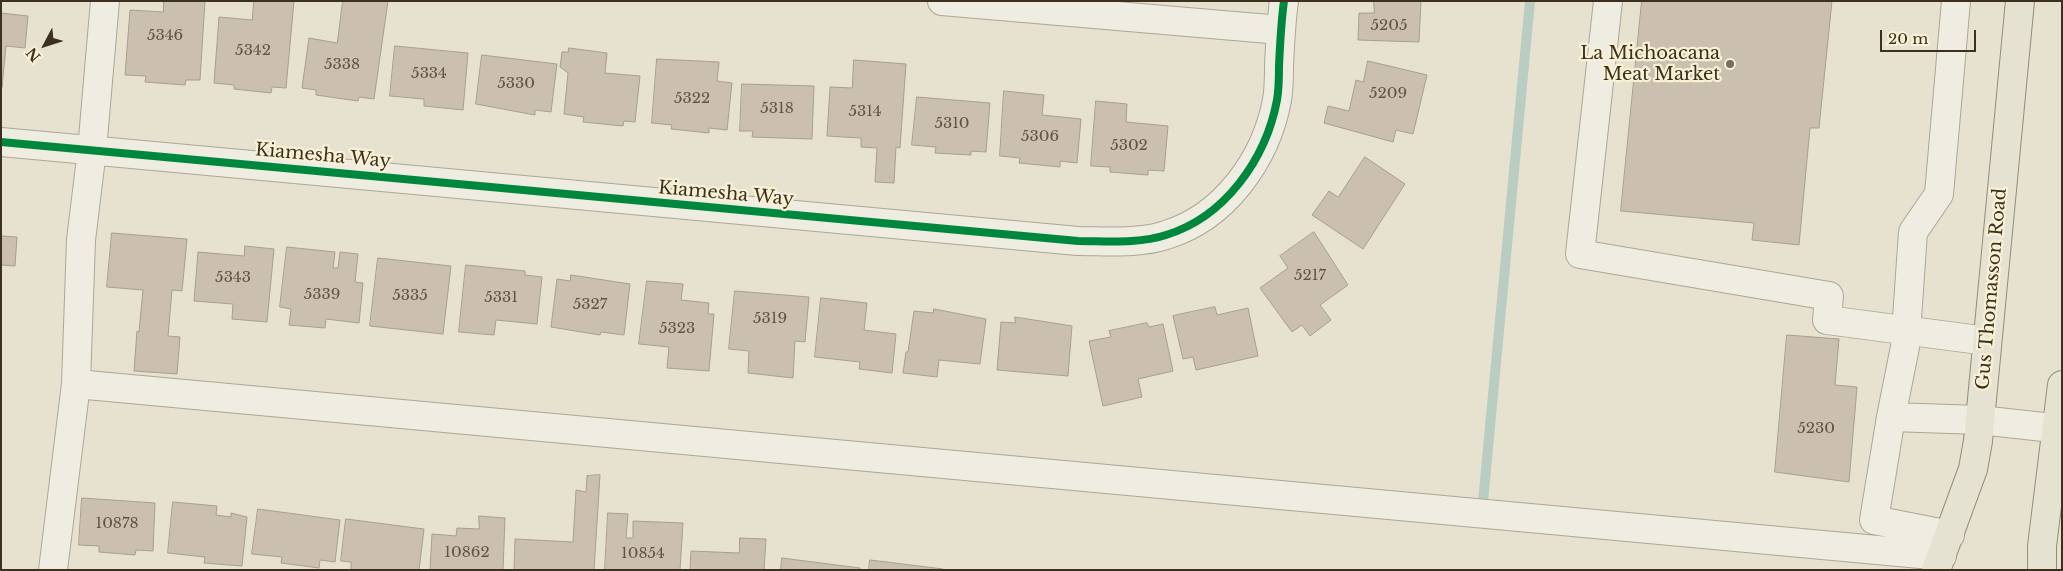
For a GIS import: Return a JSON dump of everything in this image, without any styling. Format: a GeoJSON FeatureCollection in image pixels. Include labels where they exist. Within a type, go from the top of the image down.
{"type":"FeatureCollection","features":[{"type":"Feature","properties":{"kind":"main road","name":"Gus Thomasson Road"},"geometry":{"type":"LineString","coordinates":[[1943,554],[1973,469],[1980,420],[2020,1]]}},
{"type":"Feature","properties":{"kind":"main road"},"geometry":{"type":"LineString","coordinates":[[2039,562],[2059,428],[2062,385]]}},
{"type":"Feature","properties":{"kind":"street"},"geometry":{"type":"LineString","coordinates":[[52,570],[76,384],[81,240],[92,150],[105,1]]}},
{"type":"Feature","properties":{"kind":"street"},"geometry":{"type":"LineString","coordinates":[[942,1],[1281,30]]}},
{"type":"Feature","properties":{"kind":"street","name":"Kiamesha Way"},"geometry":{"type":"LineString","coordinates":[[1,142],[1059,239],[1122,241],[1165,236],[1196,223],[1227,197],[1252,167],[1269,133],[1278,99],[1284,1]]}},
{"type":"Feature","properties":{"kind":"street"},"geometry":{"type":"LineString","coordinates":[[1608,1],[1580,254],[1829,296],[1827,320],[1987,341]]}},
{"type":"Feature","properties":{"kind":"street"},"geometry":{"type":"LineString","coordinates":[[1943,554],[1874,520],[1905,347],[1913,232],[1940,194],[1956,1]]}},
{"type":"Feature","properties":{"kind":"street"},"geometry":{"type":"LineString","coordinates":[[76,384],[1943,554]]}},
{"type":"Feature","properties":{"kind":"street"},"geometry":{"type":"LineString","coordinates":[[1891,417],[1980,420],[2059,428]]}},
{"type":"Feature","properties":{"kind":"building"},"geometry":{"type":"Polygon","coordinates":[[[164,1],[205,1],[200,80],[186,80],[185,85],[145,82],[146,76],[125,75],[130,10],[163,12],[164,1]]]}},
{"type":"Feature","properties":{"kind":"building"},"geometry":{"type":"Polygon","coordinates":[[[254,1],[294,1],[286,88],[272,87],[271,93],[234,89],[234,85],[214,83],[219,17],[252,20],[254,1]]]}},
{"type":"Feature","properties":{"kind":"building"},"geometry":{"type":"Polygon","coordinates":[[[343,1],[388,1],[374,99],[359,97],[358,101],[316,95],[316,90],[302,88],[309,38],[337,43],[343,1]]]}},
{"type":"Feature","properties":{"kind":"building"},"geometry":{"type":"Polygon","coordinates":[[[1374,1],[1421,1],[1419,42],[1358,40],[1359,13],[1374,13],[1374,1]]]}},
{"type":"Feature","properties":{"kind":"building","name":"La Michoacana Meat Market"},"geometry":{"type":"Polygon","coordinates":[[[1642,1],[1832,1],[1819,128],[1810,128],[1799,245],[1752,240],[1754,223],[1621,211],[1642,1]]]}},
{"type":"Feature","properties":{"kind":"building"},"geometry":{"type":"Polygon","coordinates":[[[1,13],[28,16],[25,48],[6,46],[2,87],[1,13]]]}},
{"type":"Feature","properties":{"kind":"building"},"geometry":{"type":"Polygon","coordinates":[[[395,46],[468,53],[463,110],[424,106],[424,99],[390,96],[395,46]]]}},
{"type":"Feature","properties":{"kind":"building"},"geometry":{"type":"Polygon","coordinates":[[[569,48],[607,53],[605,73],[640,76],[635,122],[624,121],[623,126],[583,122],[584,117],[564,114],[568,73],[560,67],[562,52],[568,52],[569,48]]]}},
{"type":"Feature","properties":{"kind":"building"},"geometry":{"type":"Polygon","coordinates":[[[482,55],[557,64],[551,112],[535,110],[535,115],[476,104],[482,55]]]}},
{"type":"Feature","properties":{"kind":"building"},"geometry":{"type":"Polygon","coordinates":[[[657,59],[719,62],[717,81],[732,83],[727,130],[709,128],[709,133],[671,129],[672,125],[652,123],[657,59]]]}},
{"type":"Feature","properties":{"kind":"building"},"geometry":{"type":"Polygon","coordinates":[[[854,60],[906,64],[900,148],[896,147],[894,183],[875,182],[877,148],[861,147],[861,138],[827,136],[830,87],[852,88],[854,60]]]}},
{"type":"Feature","properties":{"kind":"building"},"geometry":{"type":"Polygon","coordinates":[[[1368,61],[1427,75],[1413,134],[1396,130],[1393,142],[1324,123],[1328,106],[1349,111],[1356,80],[1363,82],[1368,61]]]}},
{"type":"Feature","properties":{"kind":"building"},"geometry":{"type":"Polygon","coordinates":[[[742,84],[814,86],[812,139],[752,137],[753,131],[740,131],[742,84]]]}},
{"type":"Feature","properties":{"kind":"building"},"geometry":{"type":"Polygon","coordinates":[[[1004,91],[1044,95],[1042,115],[1081,119],[1077,163],[1060,161],[1060,167],[1019,163],[1020,158],[1000,156],[1004,91]]]}},
{"type":"Feature","properties":{"kind":"building"},"geometry":{"type":"Polygon","coordinates":[[[917,97],[990,103],[986,152],[971,151],[971,155],[935,153],[936,147],[912,145],[917,97]]]}},
{"type":"Feature","properties":{"kind":"building"},"geometry":{"type":"Polygon","coordinates":[[[1096,101],[1127,104],[1126,122],[1168,126],[1164,171],[1148,170],[1148,175],[1110,172],[1110,167],[1091,166],[1096,101]]]}},
{"type":"Feature","properties":{"kind":"building"},"geometry":{"type":"Polygon","coordinates":[[[1365,157],[1405,184],[1363,249],[1312,215],[1329,191],[1338,197],[1365,157]]]}},
{"type":"Feature","properties":{"kind":"building"},"geometry":{"type":"Polygon","coordinates":[[[1314,232],[1348,285],[1320,305],[1331,320],[1310,336],[1302,325],[1292,332],[1260,288],[1288,268],[1280,256],[1314,232]]]}},
{"type":"Feature","properties":{"kind":"building"},"geometry":{"type":"Polygon","coordinates":[[[112,233],[187,239],[182,291],[172,290],[168,336],[180,337],[177,374],[134,371],[143,290],[107,287],[112,233]]]}},
{"type":"Feature","properties":{"kind":"building"},"geometry":{"type":"Polygon","coordinates":[[[1,236],[17,237],[15,266],[1,265],[1,236]]]}},
{"type":"Feature","properties":{"kind":"building"},"geometry":{"type":"Polygon","coordinates":[[[245,246],[274,249],[267,322],[232,319],[233,304],[194,301],[198,252],[244,256],[245,246]]]}},
{"type":"Feature","properties":{"kind":"building"},"geometry":{"type":"Polygon","coordinates":[[[287,247],[335,252],[333,268],[338,268],[340,252],[358,254],[355,282],[363,283],[359,323],[326,319],[325,328],[289,325],[291,309],[280,307],[287,247]]]}},
{"type":"Feature","properties":{"kind":"building"},"geometry":{"type":"Polygon","coordinates":[[[378,258],[451,266],[443,334],[370,326],[378,258]]]}},
{"type":"Feature","properties":{"kind":"building"},"geometry":{"type":"Polygon","coordinates":[[[466,265],[525,271],[525,275],[542,277],[537,324],[496,320],[494,335],[459,332],[466,265]]]}},
{"type":"Feature","properties":{"kind":"building"},"geometry":{"type":"Polygon","coordinates":[[[571,275],[630,284],[624,335],[601,332],[600,335],[551,327],[557,279],[570,281],[571,275]]]}},
{"type":"Feature","properties":{"kind":"building"},"geometry":{"type":"Polygon","coordinates":[[[647,281],[683,284],[681,300],[709,303],[708,314],[714,314],[709,371],[667,368],[669,347],[639,344],[647,281]]]}},
{"type":"Feature","properties":{"kind":"building"},"geometry":{"type":"Polygon","coordinates":[[[735,291],[809,297],[805,342],[795,341],[793,378],[748,373],[749,351],[729,349],[735,291]]]}},
{"type":"Feature","properties":{"kind":"building"},"geometry":{"type":"Polygon","coordinates":[[[821,298],[867,303],[864,330],[896,334],[892,373],[859,369],[860,362],[815,357],[821,298]]]}},
{"type":"Feature","properties":{"kind":"building"},"geometry":{"type":"Polygon","coordinates":[[[1215,307],[1217,315],[1248,308],[1258,356],[1196,370],[1193,357],[1183,359],[1173,316],[1215,307]]]}},
{"type":"Feature","properties":{"kind":"building"},"geometry":{"type":"Polygon","coordinates":[[[934,309],[986,319],[980,364],[939,360],[937,377],[903,373],[914,311],[933,313],[934,309]]]}},
{"type":"Feature","properties":{"kind":"building"},"geometry":{"type":"Polygon","coordinates":[[[1015,317],[1072,326],[1068,376],[997,370],[1001,322],[1015,323],[1015,317]]]}},
{"type":"Feature","properties":{"kind":"building"},"geometry":{"type":"Polygon","coordinates":[[[1147,323],[1149,327],[1163,324],[1173,371],[1138,379],[1142,397],[1103,406],[1089,341],[1111,337],[1109,331],[1147,323]]]}},
{"type":"Feature","properties":{"kind":"building"},"geometry":{"type":"Polygon","coordinates":[[[1787,335],[1839,339],[1835,385],[1857,387],[1849,482],[1775,472],[1787,335]]]}},
{"type":"Feature","properties":{"kind":"building"},"geometry":{"type":"Polygon","coordinates":[[[600,475],[594,570],[514,570],[515,539],[573,542],[576,490],[586,492],[587,476],[600,475]]]}},
{"type":"Feature","properties":{"kind":"building"},"geometry":{"type":"Polygon","coordinates":[[[82,498],[155,503],[153,551],[136,550],[135,555],[99,552],[99,546],[79,545],[82,498]]]}},
{"type":"Feature","properties":{"kind":"building"},"geometry":{"type":"Polygon","coordinates":[[[173,502],[217,506],[216,515],[231,517],[231,513],[247,517],[242,566],[204,563],[205,557],[168,553],[173,502]]]}},
{"type":"Feature","properties":{"kind":"building"},"geometry":{"type":"Polygon","coordinates":[[[258,509],[340,520],[335,562],[320,560],[319,568],[281,563],[282,557],[252,554],[258,509]]]}},
{"type":"Feature","properties":{"kind":"building"},"geometry":{"type":"Polygon","coordinates":[[[608,513],[628,514],[626,538],[633,538],[633,521],[683,523],[680,570],[605,570],[608,513]]]}},
{"type":"Feature","properties":{"kind":"building"},"geometry":{"type":"Polygon","coordinates":[[[479,516],[505,518],[503,570],[430,570],[432,534],[456,536],[457,528],[479,529],[479,516]]]}},
{"type":"Feature","properties":{"kind":"building"},"geometry":{"type":"Polygon","coordinates":[[[346,519],[424,529],[419,570],[351,570],[351,562],[341,561],[346,519]]]}},
{"type":"Feature","properties":{"kind":"building"},"geometry":{"type":"Polygon","coordinates":[[[740,538],[766,539],[764,570],[690,570],[691,551],[739,553],[740,538]]]}},
{"type":"Feature","properties":{"kind":"building"},"geometry":{"type":"Polygon","coordinates":[[[782,558],[860,568],[860,570],[781,570],[782,558]]]}},
{"type":"Feature","properties":{"kind":"building"},"geometry":{"type":"Polygon","coordinates":[[[870,560],[943,569],[943,570],[869,570],[870,560]]]}},
{"type":"Feature","properties":{"kind":"waterway"},"geometry":{"type":"LineString","coordinates":[[1482,512],[1530,1]]}},
{"type":"Feature","properties":{"kind":"cycle path"},"geometry":{"type":"LineString","coordinates":[[1,142],[1078,241],[1145,240],[1166,235],[1207,215],[1240,183],[1253,164],[1271,122],[1277,100],[1284,1]]}},
{"type":"Feature","properties":{"kind":"place","name":"La Michoacana Meat Market"},"geometry":{"type":"Point","coordinates":[1730,64]}}]}
